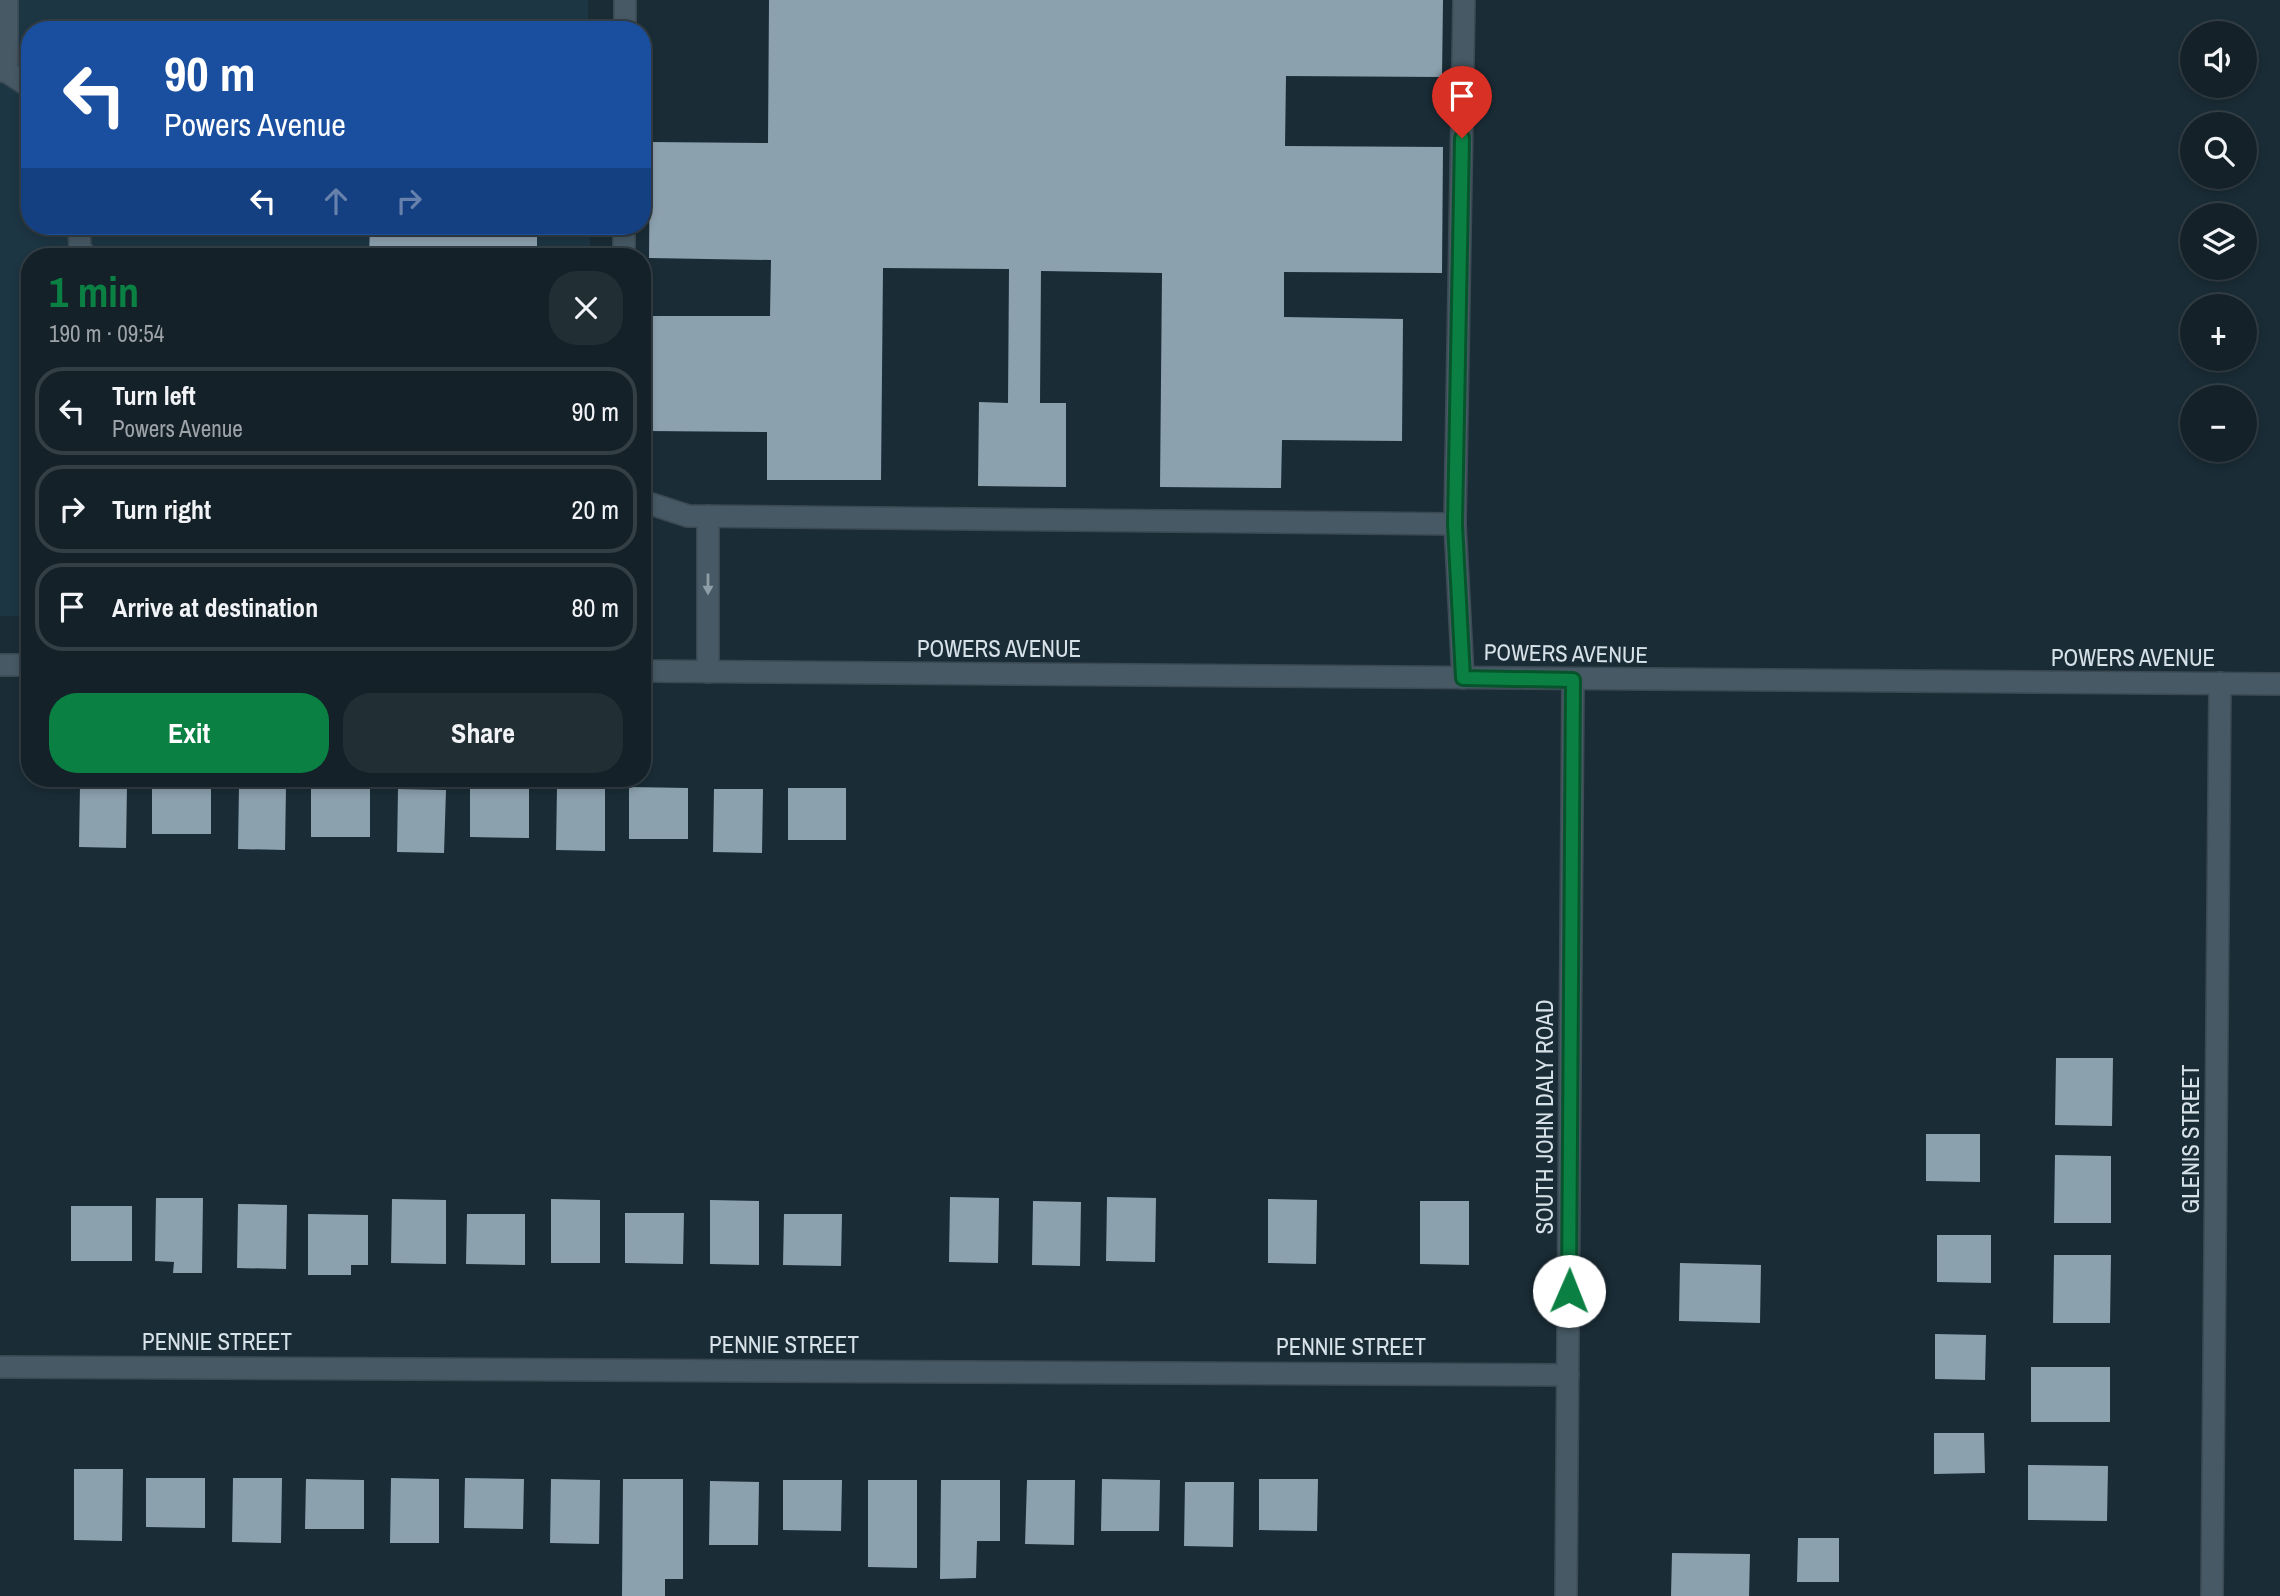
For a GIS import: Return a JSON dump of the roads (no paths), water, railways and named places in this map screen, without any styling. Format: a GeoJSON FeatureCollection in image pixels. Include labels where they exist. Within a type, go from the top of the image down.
{"type":"FeatureCollection","features":[{"type":"Feature","properties":{"kind":"street"},"geometry":{"type":"LineString","coordinates":[[7,0],[3,71],[21,82]]}},
{"type":"Feature","properties":{"kind":"street"},"geometry":{"type":"LineString","coordinates":[[625,0],[625,21]]}},
{"type":"Feature","properties":{"kind":"street"},"geometry":{"type":"LineString","coordinates":[[1463,678],[1455,524],[1464,0]]}},
{"type":"Feature","properties":{"kind":"street"},"geometry":{"type":"LineString","coordinates":[[651,505],[688,516],[1455,524]]}},
{"type":"Feature","properties":{"kind":"street"},"geometry":{"type":"LineString","coordinates":[[708,516],[708,672]]}},
{"type":"Feature","properties":{"kind":"street"},"geometry":{"type":"LineString","coordinates":[[0,665],[21,665]]}},
{"type":"Feature","properties":{"kind":"street","name":"POWERS AVENUE"},"geometry":{"type":"LineString","coordinates":[[651,671],[2280,684]]}},
{"type":"Feature","properties":{"kind":"street","name":"SOUTH JOHN DALY ROAD"},"geometry":{"type":"LineString","coordinates":[[1566,1596],[1573,680]]}},
{"type":"Feature","properties":{"kind":"street","name":"GLENIS STREET"},"geometry":{"type":"LineString","coordinates":[[2212,1596],[2220,683]]}},
{"type":"Feature","properties":{"kind":"street","name":"PENNIE STREET"},"geometry":{"type":"LineString","coordinates":[[0,1367],[1568,1375]]}}]}
